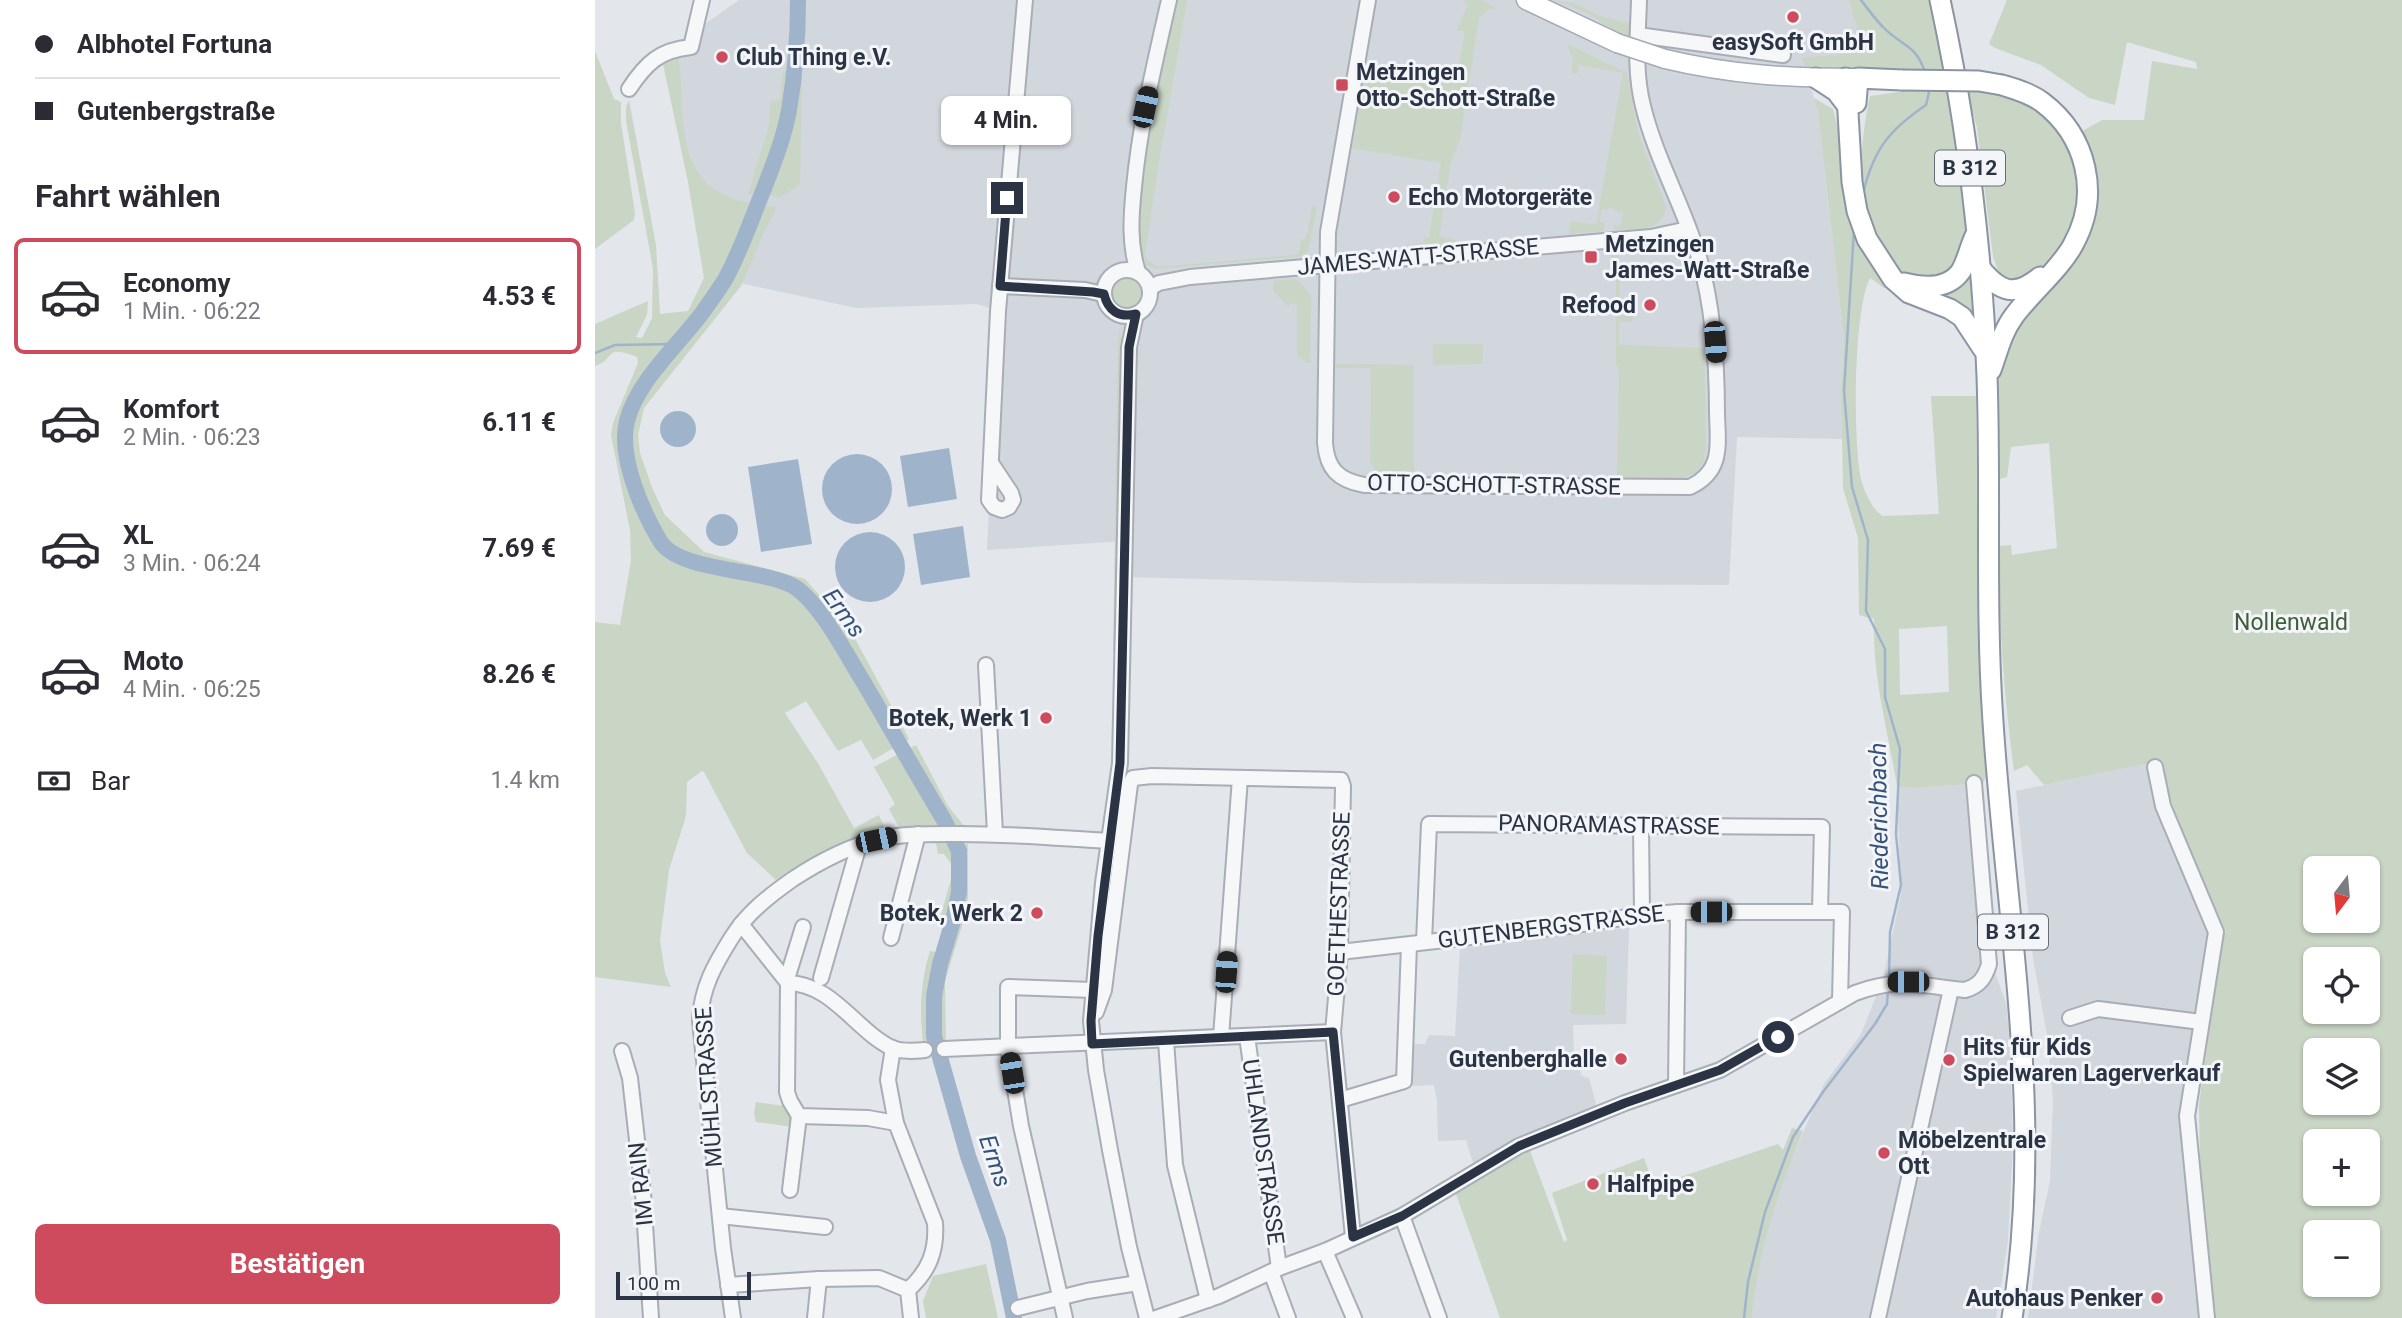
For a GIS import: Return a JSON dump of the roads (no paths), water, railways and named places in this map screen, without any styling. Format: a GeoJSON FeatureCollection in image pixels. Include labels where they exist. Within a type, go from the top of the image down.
{"type":"FeatureCollection","features":[{"type":"Feature","properties":{"kind":"highway","name":"B 312"},"geometry":{"type":"LineString","coordinates":[[1940,0],[1962,107],[1981,269],[1986,353],[1991,687],[2020,1000],[2026,1104],[2024,1216],[2012,1318]]}},
{"type":"Feature","properties":{"kind":"highway"},"geometry":{"type":"LineString","coordinates":[[1816,78],[1836,91],[1846,104]]}},
{"type":"Feature","properties":{"kind":"highway"},"geometry":{"type":"LineString","coordinates":[[1852,78],[1979,81],[2002,85],[2040,100],[2060,118],[2073,136],[2084,159],[2088,180],[2088,204],[2081,228],[2072,248],[2014,316],[1998,347],[1987,380]]}},
{"type":"Feature","properties":{"kind":"highway"},"geometry":{"type":"LineString","coordinates":[[1851,137],[1846,104],[1852,78]]}},
{"type":"Feature","properties":{"kind":"highway"},"geometry":{"type":"LineString","coordinates":[[1852,78],[1852,182],[1857,211],[1867,239],[1893,279],[1909,293],[1950,309],[1962,317],[1986,353]]}},
{"type":"Feature","properties":{"kind":"highway"},"geometry":{"type":"LineString","coordinates":[[1893,279],[1922,288],[1952,280],[1961,271],[1977,230]]}},
{"type":"Feature","properties":{"kind":"highway"},"geometry":{"type":"LineString","coordinates":[[1981,269],[1997,286],[2010,290],[2021,289],[2033,283],[2060,261]]}},
{"type":"Feature","properties":{"kind":"main road"},"geometry":{"type":"LineString","coordinates":[[1526,0],[1617,43],[1665,59],[1756,76],[1852,78]]}},
{"type":"Feature","properties":{"kind":"street"},"geometry":{"type":"LineString","coordinates":[[629,89],[640,73],[658,57],[673,49],[691,47],[702,0]]}},
{"type":"Feature","properties":{"kind":"street"},"geometry":{"type":"LineString","coordinates":[[991,463],[1013,500],[1002,510],[994,507],[989,500],[1000,286],[1025,0]]}},
{"type":"Feature","properties":{"kind":"street"},"geometry":{"type":"LineString","coordinates":[[1119,271],[1131,237],[1140,137],[1169,0]]}},
{"type":"Feature","properties":{"kind":"street","name":"OTTO-SCHOTT-STRASSE"},"geometry":{"type":"LineString","coordinates":[[1368,0],[1328,232],[1325,443],[1329,465],[1343,480],[1364,485],[1690,487],[1700,482],[1710,473],[1718,454],[1715,342],[1699,259],[1688,229]]}},
{"type":"Feature","properties":{"kind":"street"},"geometry":{"type":"LineString","coordinates":[[1639,0],[1637,74],[1643,106],[1654,146],[1688,229]]}},
{"type":"Feature","properties":{"kind":"street"},"geometry":{"type":"LineString","coordinates":[[1638,35],[1783,55]]}},
{"type":"Feature","properties":{"kind":"street","name":"JAMES-WATT-STRASSE"},"geometry":{"type":"LineString","coordinates":[[1150,288],[1160,283],[1191,277],[1651,237],[1688,229]]}},
{"type":"Feature","properties":{"kind":"street"},"geometry":{"type":"LineString","coordinates":[[1131,237],[1138,272]]}},
{"type":"Feature","properties":{"kind":"street"},"geometry":{"type":"LineString","coordinates":[[1136,314],[1120,315],[1106,303],[1105,284],[1119,271],[1138,272],[1146,279],[1150,288],[1147,303],[1136,314],[1129,347],[1120,763],[1109,841],[1091,1021],[1092,1044],[1110,1150],[1147,1318]]}},
{"type":"Feature","properties":{"kind":"street"},"geometry":{"type":"LineString","coordinates":[[1000,286],[1085,290],[1104,294]]}},
{"type":"Feature","properties":{"kind":"street"},"geometry":{"type":"LineString","coordinates":[[1120,315],[1129,347]]}},
{"type":"Feature","properties":{"kind":"street"},"geometry":{"type":"LineString","coordinates":[[986,665],[995,833]]}},
{"type":"Feature","properties":{"kind":"street"},"geometry":{"type":"LineString","coordinates":[[2155,767],[2163,806],[2216,932],[2187,1116],[2207,1318]]}},
{"type":"Feature","properties":{"kind":"street"},"geometry":{"type":"LineString","coordinates":[[1091,1021],[1104,990],[1130,784],[1133,778],[1240,778],[1221,1037]]}},
{"type":"Feature","properties":{"kind":"street","name":"GOETHESTRASSE"},"geometry":{"type":"LineString","coordinates":[[1240,778],[1341,780],[1343,786],[1339,952],[1333,1032],[1353,1237]]}},
{"type":"Feature","properties":{"kind":"street"},"geometry":{"type":"LineString","coordinates":[[1156,1318],[1208,1300],[1402,1216],[1519,1146],[1727,1066],[1840,1000],[1888,983],[1924,984],[1965,990],[1973,987],[1986,975],[1989,964],[1974,783]]}},
{"type":"Feature","properties":{"kind":"street","name":"PANORAMASTRASSE"},"geometry":{"type":"LineString","coordinates":[[1424,942],[1429,824],[1822,827],[1820,912]]}},
{"type":"Feature","properties":{"kind":"street"},"geometry":{"type":"LineString","coordinates":[[1641,826],[1642,915]]}},
{"type":"Feature","properties":{"kind":"street","name":"MÜHLSTRASSE"},"geometry":{"type":"LineString","coordinates":[[733,1318],[700,1021],[701,1001],[707,980],[741,923],[756,907],[805,872],[859,845],[894,836],[995,833],[1109,841]]}},
{"type":"Feature","properties":{"kind":"street"},"geometry":{"type":"LineString","coordinates":[[891,938],[918,834]]}},
{"type":"Feature","properties":{"kind":"street"},"geometry":{"type":"LineString","coordinates":[[821,978],[859,845]]}},
{"type":"Feature","properties":{"kind":"street"},"geometry":{"type":"LineString","coordinates":[[1676,1085],[1678,912]]}},
{"type":"Feature","properties":{"kind":"street","name":"GUTENBERGSTRASSE"},"geometry":{"type":"LineString","coordinates":[[1339,952],[1678,912],[1820,912]]}},
{"type":"Feature","properties":{"kind":"street"},"geometry":{"type":"LineString","coordinates":[[1820,912],[1842,912],[1840,1000]]}},
{"type":"Feature","properties":{"kind":"street"},"geometry":{"type":"LineString","coordinates":[[741,923],[787,981],[811,986],[893,1048],[925,1050]]}},
{"type":"Feature","properties":{"kind":"street"},"geometry":{"type":"LineString","coordinates":[[790,1189],[799,1116],[787,1092],[787,981],[803,926]]}},
{"type":"Feature","properties":{"kind":"street"},"geometry":{"type":"LineString","coordinates":[[1340,1100],[1404,1081],[1409,945]]}},
{"type":"Feature","properties":{"kind":"street"},"geometry":{"type":"LineString","coordinates":[[1065,1318],[1021,1126],[1008,1047],[1008,988],[1093,990]]}},
{"type":"Feature","properties":{"kind":"street"},"geometry":{"type":"LineString","coordinates":[[1878,1318],[1951,989]]}},
{"type":"Feature","properties":{"kind":"street"},"geometry":{"type":"LineString","coordinates":[[2070,1018],[2098,1009],[2200,1022]]}},
{"type":"Feature","properties":{"kind":"street"},"geometry":{"type":"LineString","coordinates":[[944,1049],[1333,1032]]}},
{"type":"Feature","properties":{"kind":"street","name":"UHLANDSTRASSE"},"geometry":{"type":"LineString","coordinates":[[1247,1036],[1275,1270],[1288,1318]]}},
{"type":"Feature","properties":{"kind":"street"},"geometry":{"type":"LineString","coordinates":[[1166,1041],[1175,1166],[1208,1300]]}},
{"type":"Feature","properties":{"kind":"street"},"geometry":{"type":"LineString","coordinates":[[893,1048],[888,1080],[896,1124],[935,1223],[933,1254],[926,1271],[908,1290],[911,1318]]}},
{"type":"Feature","properties":{"kind":"street","name":"IM RAIN"},"geometry":{"type":"LineString","coordinates":[[622,1051],[630,1078],[642,1181],[652,1318]]}},
{"type":"Feature","properties":{"kind":"street"},"geometry":{"type":"LineString","coordinates":[[799,1116],[868,1118],[896,1124]]}},
{"type":"Feature","properties":{"kind":"street"},"geometry":{"type":"LineString","coordinates":[[720,1216],[825,1227]]}},
{"type":"Feature","properties":{"kind":"street"},"geometry":{"type":"LineString","coordinates":[[1402,1216],[1439,1318]]}},
{"type":"Feature","properties":{"kind":"street"},"geometry":{"type":"LineString","coordinates":[[1325,1251],[1354,1318]]}},
{"type":"Feature","properties":{"kind":"street"},"geometry":{"type":"LineString","coordinates":[[728,1285],[879,1278],[908,1290]]}},
{"type":"Feature","properties":{"kind":"street"},"geometry":{"type":"LineString","coordinates":[[815,1318],[819,1279]]}},
{"type":"Feature","properties":{"kind":"street"},"geometry":{"type":"LineString","coordinates":[[1018,1308],[1059,1297],[1138,1283]]}},
{"type":"Feature","properties":{"kind":"water"},"geometry":{"type":"Polygon","coordinates":[[[678,411],[691,416],[696,429],[691,442],[678,447],[665,442],[660,429],[665,416],[678,411]]]}},
{"type":"Feature","properties":{"kind":"water"},"geometry":{"type":"Polygon","coordinates":[[[949,448],[957,499],[908,507],[900,456],[949,448]]]}},
{"type":"Feature","properties":{"kind":"water"},"geometry":{"type":"Polygon","coordinates":[[[857,454],[882,464],[892,489],[882,514],[857,524],[832,514],[822,489],[832,464],[857,454]]]}},
{"type":"Feature","properties":{"kind":"water"},"geometry":{"type":"Polygon","coordinates":[[[798,459],[812,544],[761,552],[748,467],[798,459]]]}},
{"type":"Feature","properties":{"kind":"water"},"geometry":{"type":"Polygon","coordinates":[[[722,514],[733,519],[738,530],[733,541],[722,546],[711,541],[706,530],[711,519],[722,514]]]}},
{"type":"Feature","properties":{"kind":"water"},"geometry":{"type":"Polygon","coordinates":[[[963,526],[970,577],[921,585],[913,534],[963,526]]]}},
{"type":"Feature","properties":{"kind":"water"},"geometry":{"type":"Polygon","coordinates":[[[870,532],[895,542],[905,567],[895,592],[870,602],[845,592],[835,567],[845,542],[870,532]]]}},
{"type":"Feature","properties":{"kind":"waterway","name":"Erms"},"geometry":{"type":"LineString","coordinates":[[798,0],[796,55],[789,110],[771,171],[726,278],[695,322],[661,362],[632,406],[625,435],[626,450],[633,483],[646,515],[660,541],[670,551],[684,559],[702,564],[779,580],[793,586],[813,604],[864,683],[944,820],[959,851],[959,892],[934,996],[934,1036],[968,1156],[998,1240],[1014,1318]]}},
{"type":"Feature","properties":{"kind":"waterway","name":"Riederichbach"},"geometry":{"type":"LineString","coordinates":[[1861,0],[1883,27],[1917,55],[1925,72]]}},
{"type":"Feature","properties":{"kind":"waterway","name":"Riederichbach"},"geometry":{"type":"LineString","coordinates":[[1863,193],[1878,152],[1902,123],[1926,105],[1930,88]]}},
{"type":"Feature","properties":{"kind":"waterway","name":"Riederichbach"},"geometry":{"type":"LineString","coordinates":[[1854,230],[1844,391],[1852,487],[1868,540],[1866,611],[1885,649],[1885,697],[1900,749],[1896,834],[1901,885],[1890,932],[1889,979]]}},
{"type":"Feature","properties":{"kind":"waterway"},"geometry":{"type":"LineString","coordinates":[[595,353],[615,345],[676,344]]}},
{"type":"Feature","properties":{"kind":"waterway","name":"Riederichbach"},"geometry":{"type":"LineString","coordinates":[[1744,1318],[1748,1282],[1765,1212],[1793,1137],[1823,1092],[1875,1024],[1887,1004],[1888,989]]}},
{"type":"Feature","properties":{"kind":"place","name":"easySoft GmbH"},"geometry":{"type":"Point","coordinates":[1793,17]}},
{"type":"Feature","properties":{"kind":"place","name":"Club Thing e.V."},"geometry":{"type":"Point","coordinates":[722,57]}},
{"type":"Feature","properties":{"kind":"place","name":"Metzingen Otto-Schott-Straße"},"geometry":{"type":"Point","coordinates":[1342,85]}},
{"type":"Feature","properties":{"kind":"place","name":"Echo Motorgeräte"},"geometry":{"type":"Point","coordinates":[1394,197]}},
{"type":"Feature","properties":{"kind":"place","name":"Metzingen James-Watt-Straße"},"geometry":{"type":"Point","coordinates":[1591,257]}},
{"type":"Feature","properties":{"kind":"place","name":"Refood"},"geometry":{"type":"Point","coordinates":[1650,305]}},
{"type":"Feature","properties":{"kind":"place","name":"Botek, Werk 1"},"geometry":{"type":"Point","coordinates":[1046,718]}},
{"type":"Feature","properties":{"kind":"place","name":"Botek, Werk 2"},"geometry":{"type":"Point","coordinates":[1037,913]}},
{"type":"Feature","properties":{"kind":"place","name":"Gutenberghalle"},"geometry":{"type":"Point","coordinates":[1621,1059]}},
{"type":"Feature","properties":{"kind":"place","name":"Hits für Kids Spielwaren Lagerverkauf"},"geometry":{"type":"Point","coordinates":[1949,1060]}},
{"type":"Feature","properties":{"kind":"place","name":"Möbelzentrale Ott"},"geometry":{"type":"Point","coordinates":[1884,1153]}},
{"type":"Feature","properties":{"kind":"place","name":"Halfpipe"},"geometry":{"type":"Point","coordinates":[1593,1184]}},
{"type":"Feature","properties":{"kind":"place","name":"Autohaus Penker"},"geometry":{"type":"Point","coordinates":[2157,1298]}},
{"type":"Feature","properties":{"kind":"park label","name":"Nollenwald"},"geometry":{"type":"Point","coordinates":[2291,622]}}]}
